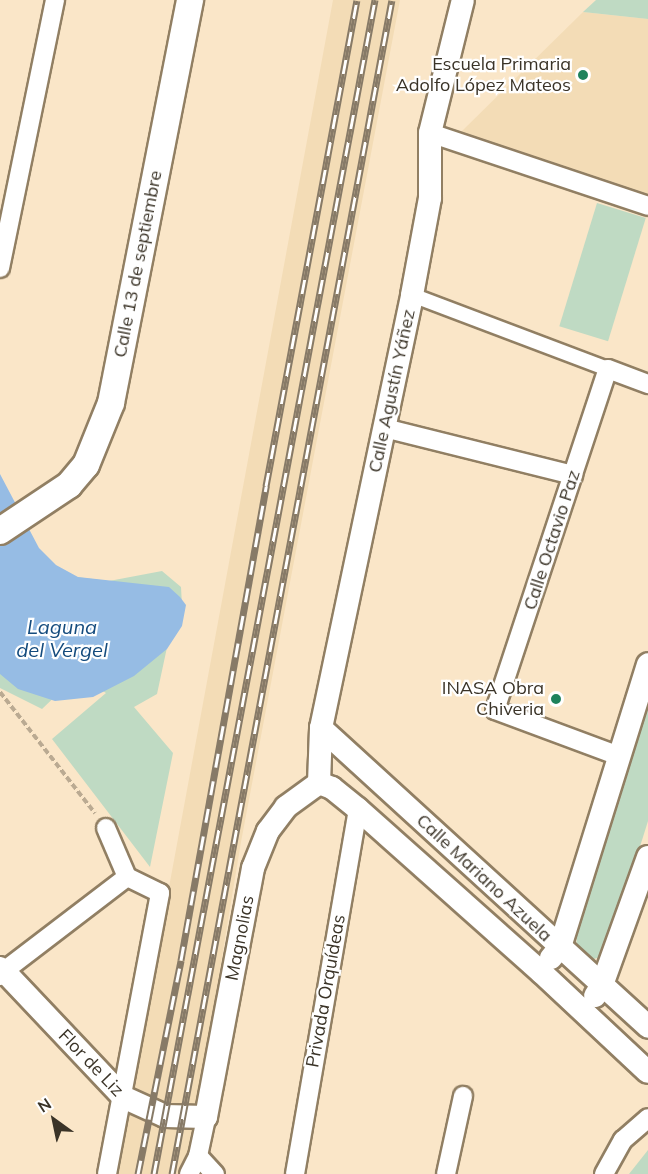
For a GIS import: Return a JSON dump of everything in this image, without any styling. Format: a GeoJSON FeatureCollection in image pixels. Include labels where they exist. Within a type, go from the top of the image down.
{"type":"FeatureCollection","features":[{"type":"Feature","properties":{"kind":"main road","name":"Calle 13 de septiembre"},"geometry":{"type":"LineString","coordinates":[[0,531],[69,485],[86,465],[111,403],[190,0]]}},
{"type":"Feature","properties":{"kind":"street"},"geometry":{"type":"LineString","coordinates":[[0,268],[55,0]]}},
{"type":"Feature","properties":{"kind":"street","name":"Calle Agustín Yáñez"},"geometry":{"type":"LineString","coordinates":[[319,783],[321,728],[412,295],[430,198],[430,133],[463,0]]}},
{"type":"Feature","properties":{"kind":"street"},"geometry":{"type":"LineString","coordinates":[[430,133],[648,206]]}},
{"type":"Feature","properties":{"kind":"street"},"geometry":{"type":"LineString","coordinates":[[412,295],[648,384]]}},
{"type":"Feature","properties":{"kind":"street","name":"Calle Octavio Paz"},"geometry":{"type":"LineString","coordinates":[[608,369],[495,710],[619,756]]}},
{"type":"Feature","properties":{"kind":"street"},"geometry":{"type":"LineString","coordinates":[[384,428],[573,475]]}},
{"type":"Feature","properties":{"kind":"street"},"geometry":{"type":"LineString","coordinates":[[541,972],[560,947],[648,664]]}},
{"type":"Feature","properties":{"kind":"street","name":"Calle Mariano Azuela"},"geometry":{"type":"LineString","coordinates":[[321,728],[648,1027]]}},
{"type":"Feature","properties":{"kind":"street","name":"Calle Mariano Azuela"},"geometry":{"type":"LineString","coordinates":[[319,783],[332,788],[358,809],[541,972],[648,1072]]}},
{"type":"Feature","properties":{"kind":"street","name":"Magnolias"},"geometry":{"type":"LineString","coordinates":[[206,1117],[253,868],[268,831],[286,807],[319,783]]}},
{"type":"Feature","properties":{"kind":"street","name":"Privada Orquídeas"},"geometry":{"type":"LineString","coordinates":[[295,1174],[358,809]]}},
{"type":"Feature","properties":{"kind":"street"},"geometry":{"type":"LineString","coordinates":[[106,828],[127,877],[159,893],[107,1174]]}},
{"type":"Feature","properties":{"kind":"street"},"geometry":{"type":"LineString","coordinates":[[585,1012],[602,985],[648,857]]}},
{"type":"Feature","properties":{"kind":"street"},"geometry":{"type":"LineString","coordinates":[[1,970],[127,877]]}},
{"type":"Feature","properties":{"kind":"street","name":"Flor de Liz"},"geometry":{"type":"LineString","coordinates":[[1,970],[123,1097],[165,1116],[206,1117]]}},
{"type":"Feature","properties":{"kind":"street"},"geometry":{"type":"LineString","coordinates":[[446,1174],[463,1096]]}},
{"type":"Feature","properties":{"kind":"street"},"geometry":{"type":"LineString","coordinates":[[189,1174],[198,1156],[206,1117]]}},
{"type":"Feature","properties":{"kind":"street"},"geometry":{"type":"LineString","coordinates":[[604,1174],[622,1140],[648,1118]]}},
{"type":"Feature","properties":{"kind":"street"},"geometry":{"type":"LineString","coordinates":[[198,1156],[214,1174]]}},
{"type":"Feature","properties":{"kind":"path"},"geometry":{"type":"LineString","coordinates":[[0,692],[106,828]]}},
{"type":"Feature","properties":{"kind":"shaded area"},"geometry":{"type":"Polygon","coordinates":[[[333,0],[400,0],[241,842],[186,1174],[116,1174],[333,0]]]}},
{"type":"Feature","properties":{"kind":"shaded area","name":"Escuela Primaria Adolfo López Mateos"},"geometry":{"type":"Polygon","coordinates":[[[583,12],[648,19],[648,194],[461,132],[583,12]]]}},
{"type":"Feature","properties":{"kind":"green space"},"geometry":{"type":"Polygon","coordinates":[[[596,0],[648,0],[648,19],[583,12],[596,0]]]}},
{"type":"Feature","properties":{"kind":"green space"},"geometry":{"type":"Polygon","coordinates":[[[597,203],[646,218],[608,341],[559,326],[597,203]]]}},
{"type":"Feature","properties":{"kind":"green space"},"geometry":{"type":"Polygon","coordinates":[[[0,524],[68,576],[109,581],[162,571],[181,587],[182,605],[172,624],[157,694],[134,707],[173,753],[150,867],[52,739],[106,693],[96,687],[64,688],[42,709],[0,688],[0,524]]]}},
{"type":"Feature","properties":{"kind":"green space"},"geometry":{"type":"Polygon","coordinates":[[[648,707],[648,821],[610,942],[603,956],[588,961],[576,951],[577,931],[648,707]]]}},
{"type":"Feature","properties":{"kind":"green space"},"geometry":{"type":"Polygon","coordinates":[[[648,1150],[648,1174],[629,1174],[648,1150]]]}},
{"type":"Feature","properties":{"kind":"water","name":"Laguna del Vergel"},"geometry":{"type":"Polygon","coordinates":[[[0,474],[39,548],[56,565],[78,577],[169,587],[186,605],[182,626],[167,649],[134,676],[93,697],[55,701],[18,689],[0,674],[0,474]]]}},
{"type":"Feature","properties":{"kind":"railway"},"geometry":{"type":"LineString","coordinates":[[138,1174],[181,960],[266,486],[357,0]]}},
{"type":"Feature","properties":{"kind":"railway"},"geometry":{"type":"LineString","coordinates":[[154,1174],[375,0]]}},
{"type":"Feature","properties":{"kind":"railway"},"geometry":{"type":"LineString","coordinates":[[172,1174],[392,0]]}},
{"type":"Feature","properties":{"kind":"place","name":"Escuela Primaria Adolfo López Mateos"},"geometry":{"type":"Point","coordinates":[583,75]}},
{"type":"Feature","properties":{"kind":"place","name":"INASA Obra Chiveria"},"geometry":{"type":"Point","coordinates":[556,699]}}]}
